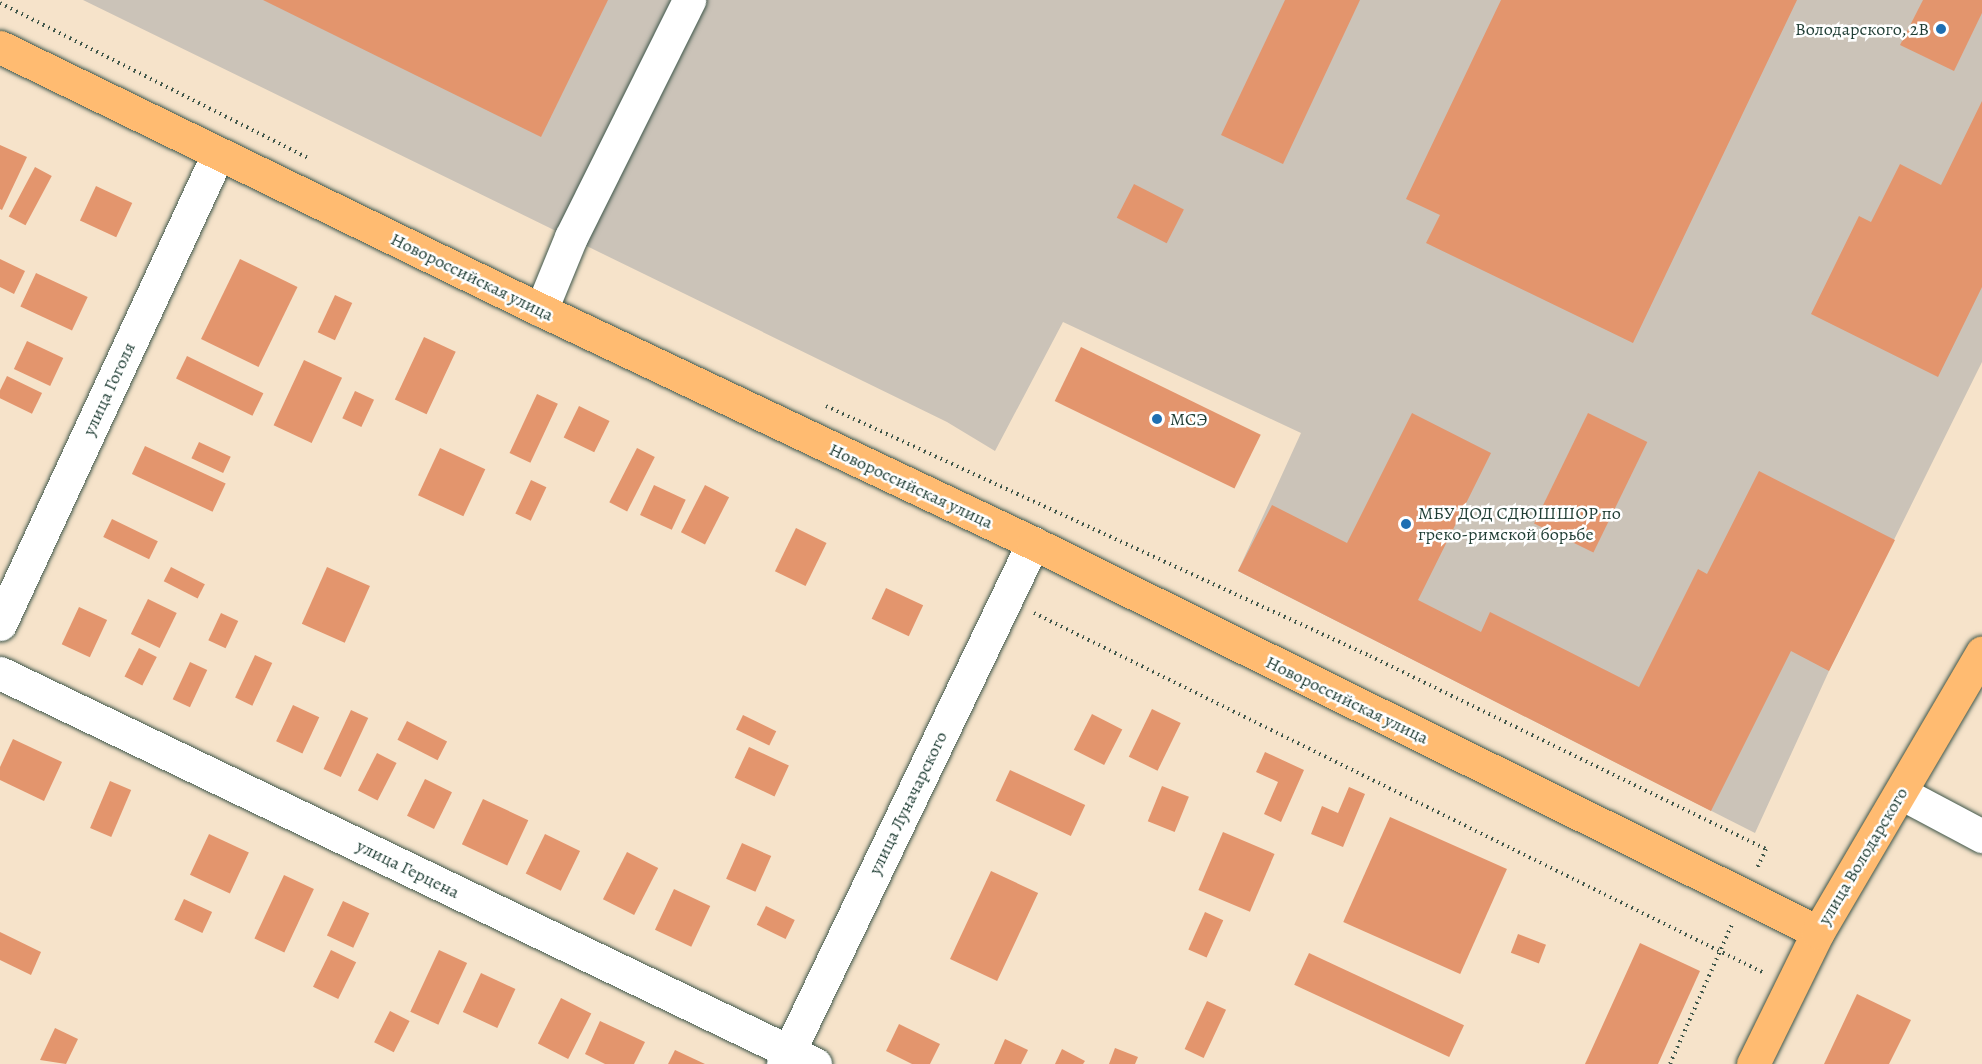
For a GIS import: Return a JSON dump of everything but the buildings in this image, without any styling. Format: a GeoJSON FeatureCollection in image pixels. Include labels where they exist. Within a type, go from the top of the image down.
{"type":"FeatureCollection","features":[{"type":"Feature","properties":{"kind":"main road","name":"Новороссийская улица"},"geometry":{"type":"LineString","coordinates":[[0,47],[541,310],[1033,543],[1818,932]]}},
{"type":"Feature","properties":{"kind":"main road","name":"улица Володарского"},"geometry":{"type":"LineString","coordinates":[[1753,1064],[1818,932],[1982,653]]}},
{"type":"Feature","properties":{"kind":"street"},"geometry":{"type":"LineString","coordinates":[[541,310],[571,237],[689,0]]}},
{"type":"Feature","properties":{"kind":"street","name":"улица Гоголя"},"geometry":{"type":"LineString","coordinates":[[0,624],[218,154]]}},
{"type":"Feature","properties":{"kind":"street","name":"улица Луначарского"},"geometry":{"type":"LineString","coordinates":[[796,1060],[1033,543]]}},
{"type":"Feature","properties":{"kind":"street","name":"улица Герцена"},"geometry":{"type":"LineString","coordinates":[[0,673],[796,1060]]}},
{"type":"Feature","properties":{"kind":"street"},"geometry":{"type":"LineString","coordinates":[[1901,793],[1982,836]]}},
{"type":"Feature","properties":{"kind":"path"},"geometry":{"type":"LineString","coordinates":[[1006,599],[1792,986]]}},
{"type":"Feature","properties":{"kind":"shaded area"},"geometry":{"type":"Polygon","coordinates":[[[83,0],[1982,0],[1982,362],[1829,671],[1755,833],[1238,571],[1301,433],[1063,322],[995,451],[947,422],[83,0]]]}},
{"type":"Feature","properties":{"kind":"place","name":"Володарского, 2В"},"geometry":{"type":"Point","coordinates":[1941,29]}},
{"type":"Feature","properties":{"kind":"place","name":"МСЭ"},"geometry":{"type":"Point","coordinates":[1157,419]}},
{"type":"Feature","properties":{"kind":"place","name":"МБУ ДОД СДЮШШОР по греко-римской борьбе"},"geometry":{"type":"Point","coordinates":[1406,524]}}]}
